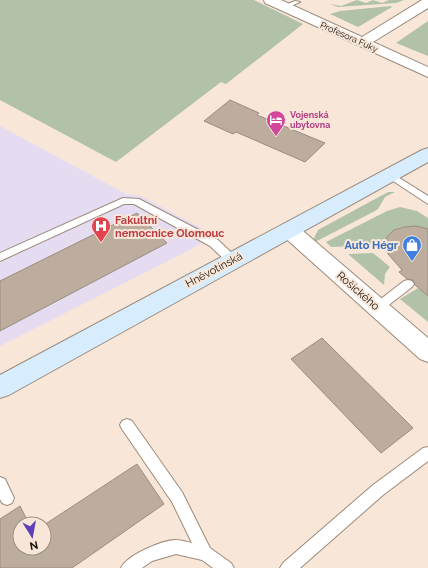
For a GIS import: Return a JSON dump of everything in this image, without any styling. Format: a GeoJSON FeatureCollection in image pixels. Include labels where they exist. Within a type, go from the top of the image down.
{"type":"FeatureCollection","features":[{"type":"Feature","properties":{"kind":"street","name":"Profesora Fuky"},"geometry":{"type":"LineString","coordinates":[[270,0],[428,73]]}},
{"type":"Feature","properties":{"kind":"street"},"geometry":{"type":"LineString","coordinates":[[362,43],[428,2]]}},
{"type":"Feature","properties":{"kind":"street","name":"Hněvotínská"},"geometry":{"type":"LineString","coordinates":[[0,387],[428,154]]}},
{"type":"Feature","properties":{"kind":"street","name":"Rošického"},"geometry":{"type":"LineString","coordinates":[[289,230],[428,352]]}},
{"type":"Feature","properties":{"kind":"lane"},"geometry":{"type":"LineString","coordinates":[[284,7],[297,2]]}},
{"type":"Feature","properties":{"kind":"lane"},"geometry":{"type":"LineString","coordinates":[[390,174],[428,201]]}},
{"type":"Feature","properties":{"kind":"lane"},"geometry":{"type":"LineString","coordinates":[[0,257],[123,201],[136,201],[214,243],[232,260]]}},
{"type":"Feature","properties":{"kind":"lane"},"geometry":{"type":"LineString","coordinates":[[377,308],[408,284]]}},
{"type":"Feature","properties":{"kind":"lane"},"geometry":{"type":"LineString","coordinates":[[127,425],[177,497],[205,553]]}},
{"type":"Feature","properties":{"kind":"lane"},"geometry":{"type":"LineString","coordinates":[[288,568],[378,490],[428,453]]}},
{"type":"Feature","properties":{"kind":"lane"},"geometry":{"type":"LineString","coordinates":[[0,484],[7,498]]}},
{"type":"Feature","properties":{"kind":"lane"},"geometry":{"type":"LineString","coordinates":[[129,568],[148,555],[176,547],[205,553],[226,568]]}},
{"type":"Feature","properties":{"kind":"shaded area","name":"Fakultní nemocnice Olomouc"},"geometry":{"type":"Polygon","coordinates":[[[0,126],[126,194],[141,196],[214,235],[190,250],[0,346],[0,126]]]}},
{"type":"Feature","properties":{"kind":"green space"},"geometry":{"type":"Polygon","coordinates":[[[0,0],[254,0],[303,24],[226,84],[221,82],[116,162],[0,100],[0,0]]]}},
{"type":"Feature","properties":{"kind":"green space"},"geometry":{"type":"Polygon","coordinates":[[[357,0],[366,3],[373,0],[382,3],[389,0],[404,0],[396,3],[338,7],[330,4],[341,6],[357,0]]]}},
{"type":"Feature","properties":{"kind":"green space"},"geometry":{"type":"Polygon","coordinates":[[[392,7],[358,27],[330,14],[340,11],[392,7]]]}},
{"type":"Feature","properties":{"kind":"green space"},"geometry":{"type":"Polygon","coordinates":[[[428,21],[428,56],[396,43],[428,21]]]}},
{"type":"Feature","properties":{"kind":"green space"},"geometry":{"type":"Polygon","coordinates":[[[388,192],[395,192],[385,197],[378,209],[315,242],[314,238],[318,230],[388,192]]]}},
{"type":"Feature","properties":{"kind":"green space"},"geometry":{"type":"Polygon","coordinates":[[[400,207],[417,211],[428,218],[428,229],[402,227],[396,229],[391,233],[385,245],[331,247],[326,242],[387,211],[400,207]]]}},
{"type":"Feature","properties":{"kind":"green space"},"geometry":{"type":"Polygon","coordinates":[[[373,253],[390,267],[385,274],[384,285],[348,254],[373,253]]]}},
{"type":"Feature","properties":{"kind":"green space"},"geometry":{"type":"Polygon","coordinates":[[[418,288],[428,296],[428,322],[400,299],[418,288]]]}},
{"type":"Feature","properties":{"kind":"building"},"geometry":{"type":"Polygon","coordinates":[[[230,100],[259,113],[257,115],[325,143],[305,162],[236,132],[233,134],[204,121],[230,100]]]}},
{"type":"Feature","properties":{"kind":"building"},"geometry":{"type":"Polygon","coordinates":[[[137,213],[167,243],[0,331],[0,281],[137,213]]]}},
{"type":"Feature","properties":{"kind":"building","name":"Auto Hégr"},"geometry":{"type":"Polygon","coordinates":[[[416,226],[428,229],[428,296],[415,285],[413,280],[407,279],[399,272],[402,270],[388,254],[385,245],[387,237],[394,230],[416,226]]]}},
{"type":"Feature","properties":{"kind":"building"},"geometry":{"type":"Polygon","coordinates":[[[322,338],[413,428],[381,453],[291,359],[322,338]]]}},
{"type":"Feature","properties":{"kind":"building"},"geometry":{"type":"Polygon","coordinates":[[[137,464],[164,504],[72,568],[0,568],[0,519],[20,506],[25,516],[12,516],[12,556],[52,556],[52,520],[137,464]]]}},
{"type":"Feature","properties":{"kind":"place","name":"Vojenská ubytovna"},"geometry":{"type":"Point","coordinates":[276,137]}},
{"type":"Feature","properties":{"kind":"place","name":"Fakultní nemocnice Olomouc"},"geometry":{"type":"Point","coordinates":[101,243]}},
{"type":"Feature","properties":{"kind":"place","name":"Auto Hégr"},"geometry":{"type":"Point","coordinates":[412,262]}}]}
